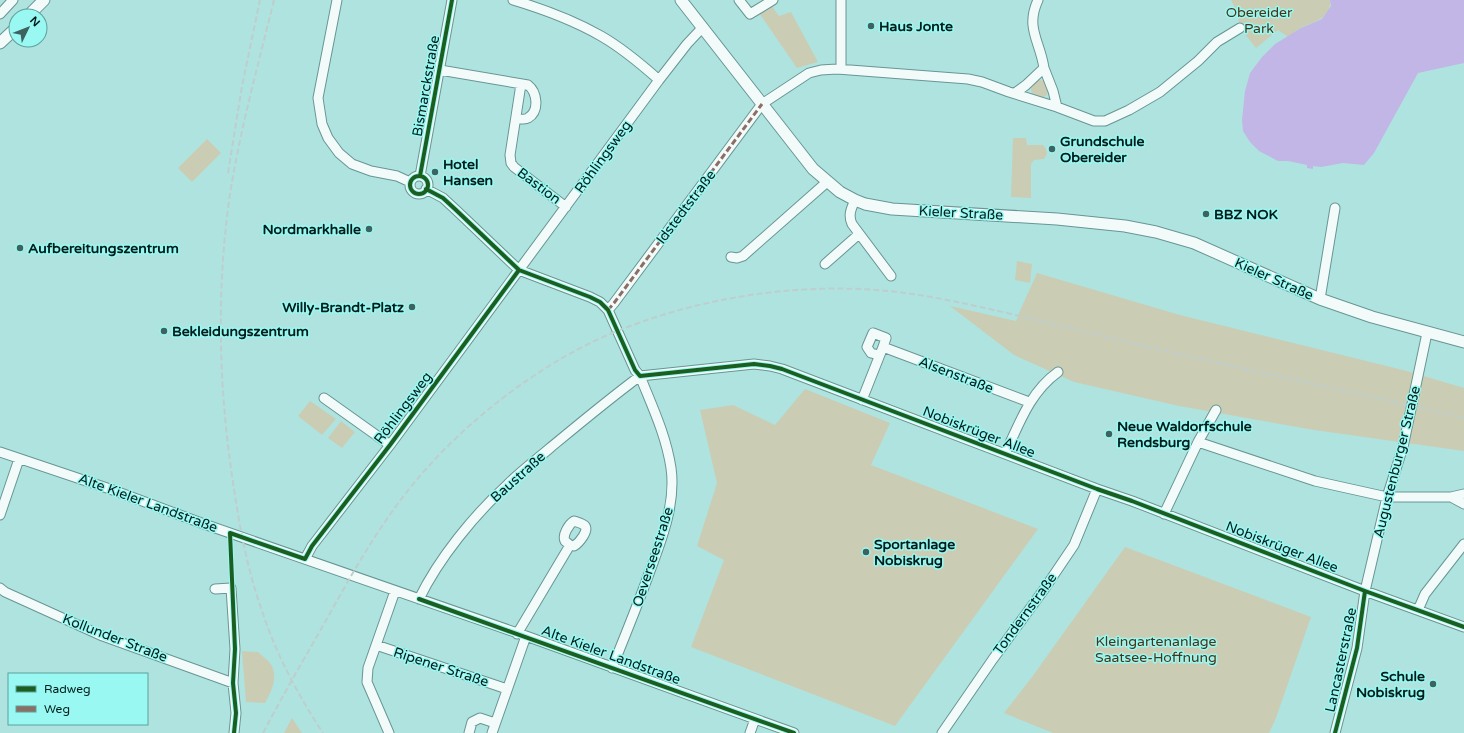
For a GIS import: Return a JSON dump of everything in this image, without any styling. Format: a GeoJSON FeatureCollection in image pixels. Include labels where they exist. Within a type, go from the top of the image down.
{"type":"FeatureCollection","features":[{"type":"Feature","properties":{"kind":"main road"},"geometry":{"type":"LineString","coordinates":[[36,8],[44,0]]}},
{"type":"Feature","properties":{"kind":"main road","name":"Kieler Straße"},"geometry":{"type":"LineString","coordinates":[[681,0],[813,169],[840,192],[855,200],[866,204],[892,209],[1058,218],[1125,226],[1156,232],[1194,243],[1320,299],[1372,317],[1464,342]]}},
{"type":"Feature","properties":{"kind":"main road"},"geometry":{"type":"LineString","coordinates":[[0,43],[8,36]]}},
{"type":"Feature","properties":{"kind":"street"},"geometry":{"type":"LineString","coordinates":[[0,14],[14,0]]}},
{"type":"Feature","properties":{"kind":"street"},"geometry":{"type":"LineString","coordinates":[[337,0],[318,98],[322,124],[328,138],[339,153],[352,164],[371,171],[397,176],[410,182]]}},
{"type":"Feature","properties":{"kind":"street","name":"Bismarckstraße"},"geometry":{"type":"LineString","coordinates":[[420,176],[452,0]]}},
{"type":"Feature","properties":{"kind":"street"},"geometry":{"type":"LineString","coordinates":[[513,0],[535,6],[568,19],[601,36],[628,54],[660,80]]}},
{"type":"Feature","properties":{"kind":"street"},"geometry":{"type":"LineString","coordinates":[[739,0],[750,14],[773,0]]}},
{"type":"Feature","properties":{"kind":"street"},"geometry":{"type":"LineString","coordinates":[[840,69],[841,0]]}},
{"type":"Feature","properties":{"kind":"street"},"geometry":{"type":"LineString","coordinates":[[1038,0],[1032,17],[1032,26],[1057,107]]}},
{"type":"Feature","properties":{"kind":"street","name":"Röhlingsweg"},"geometry":{"type":"LineString","coordinates":[[305,559],[312,546],[390,446],[660,80],[687,44],[703,27]]}},
{"type":"Feature","properties":{"kind":"street","name":"Idstedtstraße"},"geometry":{"type":"LineString","coordinates":[[608,310],[762,104],[808,73],[821,70],[840,69],[968,79],[1015,93],[1094,121],[1111,120],[1160,92],[1198,61],[1217,42],[1240,28]]}},
{"type":"Feature","properties":{"kind":"street"},"geometry":{"type":"LineString","coordinates":[[1015,93],[1044,68]]}},
{"type":"Feature","properties":{"kind":"street"},"geometry":{"type":"LineString","coordinates":[[440,70],[528,85],[532,88],[535,94],[536,105],[534,112],[529,118],[516,118]]}},
{"type":"Feature","properties":{"kind":"street","name":"Bastion"},"geometry":{"type":"LineString","coordinates":[[521,84],[510,163],[566,207]]}},
{"type":"Feature","properties":{"kind":"street"},"geometry":{"type":"LineString","coordinates":[[415,176],[420,176],[427,182],[426,189],[420,193],[415,193],[410,187],[410,182],[415,176]]}},
{"type":"Feature","properties":{"kind":"street"},"geometry":{"type":"LineString","coordinates":[[731,257],[737,258],[743,256],[827,182]]}},
{"type":"Feature","properties":{"kind":"street"},"geometry":{"type":"LineString","coordinates":[[426,189],[443,198],[519,270],[600,302],[608,310],[635,370],[640,376]]}},
{"type":"Feature","properties":{"kind":"street"},"geometry":{"type":"LineString","coordinates":[[855,200],[850,211],[849,218],[859,234],[891,276]]}},
{"type":"Feature","properties":{"kind":"street","name":"Kieler Straße"},"geometry":{"type":"LineString","coordinates":[[1320,299],[1335,208]]}},
{"type":"Feature","properties":{"kind":"street"},"geometry":{"type":"LineString","coordinates":[[825,264],[859,234]]}},
{"type":"Feature","properties":{"kind":"street","name":"Augustenburger Straße"},"geometry":{"type":"LineString","coordinates":[[1365,591],[1387,497],[1403,447],[1427,333]]}},
{"type":"Feature","properties":{"kind":"street","name":"Alsenstraße"},"geometry":{"type":"LineString","coordinates":[[862,400],[881,351],[1029,402]]}},
{"type":"Feature","properties":{"kind":"street","name":"Nobiskrüger Allee"},"geometry":{"type":"LineString","coordinates":[[640,376],[754,364],[770,366],[1464,627]]}},
{"type":"Feature","properties":{"kind":"street"},"geometry":{"type":"LineString","coordinates":[[1005,454],[1029,402],[1047,380],[1058,372]]}},
{"type":"Feature","properties":{"kind":"street","name":"Baustraße"},"geometry":{"type":"LineString","coordinates":[[419,599],[428,581],[458,540],[479,514],[508,484],[571,430],[640,376]]}},
{"type":"Feature","properties":{"kind":"street","name":"Oeverseestraße"},"geometry":{"type":"LineString","coordinates":[[612,668],[657,553],[667,521],[671,498],[671,469],[666,446],[659,423],[640,376]]}},
{"type":"Feature","properties":{"kind":"street"},"geometry":{"type":"LineString","coordinates":[[324,398],[390,446]]}},
{"type":"Feature","properties":{"kind":"street"},"geometry":{"type":"LineString","coordinates":[[1164,514],[1198,442],[1216,410]]}},
{"type":"Feature","properties":{"kind":"street"},"geometry":{"type":"LineString","coordinates":[[1198,442],[1294,474],[1387,497],[1451,497],[1464,494]]}},
{"type":"Feature","properties":{"kind":"street","name":"Alte Kieler Landstraße"},"geometry":{"type":"LineString","coordinates":[[0,452],[110,488],[204,524],[522,635],[794,733]]}},
{"type":"Feature","properties":{"kind":"street"},"geometry":{"type":"LineString","coordinates":[[0,515],[19,459]]}},
{"type":"Feature","properties":{"kind":"street","name":"Tondernstraße"},"geometry":{"type":"LineString","coordinates":[[942,733],[1074,545],[1097,489]]}},
{"type":"Feature","properties":{"kind":"street"},"geometry":{"type":"LineString","coordinates":[[1451,497],[1464,504]]}},
{"type":"Feature","properties":{"kind":"street"},"geometry":{"type":"LineString","coordinates":[[1418,610],[1425,594],[1464,544]]}},
{"type":"Feature","properties":{"kind":"street"},"geometry":{"type":"LineString","coordinates":[[492,733],[507,689],[522,635],[570,546]]}},
{"type":"Feature","properties":{"kind":"street","name":"Kollunder Straße"},"geometry":{"type":"LineString","coordinates":[[0,588],[100,635],[233,683]]}},
{"type":"Feature","properties":{"kind":"street"},"geometry":{"type":"LineString","coordinates":[[215,590],[231,588],[235,649],[233,683],[236,713],[234,733]]}},
{"type":"Feature","properties":{"kind":"street"},"geometry":{"type":"LineString","coordinates":[[390,733],[367,682],[368,668],[395,591]]}},
{"type":"Feature","properties":{"kind":"street","name":"Lancasterstraße"},"geometry":{"type":"LineString","coordinates":[[1335,733],[1356,648],[1365,591]]}},
{"type":"Feature","properties":{"kind":"street","name":"Ripener Straße"},"geometry":{"type":"LineString","coordinates":[[376,645],[507,689]]}},
{"type":"Feature","properties":{"kind":"street"},"geometry":{"type":"LineString","coordinates":[[469,733],[472,722],[480,718],[495,723]]}},
{"type":"Feature","properties":{"kind":"street"},"geometry":{"type":"LineString","coordinates":[[750,733],[755,719]]}},
{"type":"Feature","properties":{"kind":"green space","name":"Obereider Park"},"geometry":{"type":"Polygon","coordinates":[[[1231,0],[1330,0],[1330,6],[1325,15],[1321,18],[1299,29],[1288,37],[1278,30],[1256,48],[1240,28],[1237,12],[1231,0]]]}},
{"type":"Feature","properties":{"kind":"green space"},"geometry":{"type":"Polygon","coordinates":[[[772,6],[779,16],[791,12],[818,62],[797,68],[759,13],[772,6]]]}},
{"type":"Feature","properties":{"kind":"green space"},"geometry":{"type":"Polygon","coordinates":[[[1036,80],[1044,80],[1049,85],[1047,96],[1044,98],[1036,98],[1031,93],[1031,85],[1036,80]]]}},
{"type":"Feature","properties":{"kind":"green space"},"geometry":{"type":"Polygon","coordinates":[[[1013,138],[1026,138],[1027,145],[1043,145],[1046,149],[1047,154],[1044,159],[1034,160],[1031,164],[1031,198],[1011,197],[1013,138]]]}},
{"type":"Feature","properties":{"kind":"green space"},"geometry":{"type":"Polygon","coordinates":[[[207,139],[221,153],[192,182],[178,168],[207,139]]]}},
{"type":"Feature","properties":{"kind":"green space"},"geometry":{"type":"Polygon","coordinates":[[[1017,261],[1032,264],[1030,283],[1015,280],[1017,261]]]}},
{"type":"Feature","properties":{"kind":"green space"},"geometry":{"type":"Polygon","coordinates":[[[1037,273],[1180,315],[1407,371],[1464,388],[1464,451],[1314,430],[1179,406],[1074,382],[1014,355],[950,306],[1016,321],[1037,273]]]}},
{"type":"Feature","properties":{"kind":"green space","name":"Sportanlage Nobiskrug"},"geometry":{"type":"Polygon","coordinates":[[[805,389],[890,423],[871,465],[1038,529],[895,726],[691,647],[724,560],[697,546],[717,483],[700,410],[733,405],[775,425],[805,389]]]}},
{"type":"Feature","properties":{"kind":"green space"},"geometry":{"type":"Polygon","coordinates":[[[310,401],[336,419],[322,435],[298,416],[310,401]]]}},
{"type":"Feature","properties":{"kind":"green space"},"geometry":{"type":"Polygon","coordinates":[[[341,421],[355,432],[342,448],[328,438],[341,421]]]}},
{"type":"Feature","properties":{"kind":"green space","name":"Kleingartenanlage Saatsee-Hoffnung"},"geometry":{"type":"Polygon","coordinates":[[[1125,547],[1311,617],[1276,718],[1269,733],[1053,733],[1004,713],[1032,677],[1125,547]]]}},
{"type":"Feature","properties":{"kind":"green space"},"geometry":{"type":"Polygon","coordinates":[[[242,651],[258,652],[273,668],[274,683],[265,703],[246,702],[242,651]]]}},
{"type":"Feature","properties":{"kind":"green space"},"geometry":{"type":"Polygon","coordinates":[[[292,718],[302,733],[284,733],[292,718]]]}},
{"type":"Feature","properties":{"kind":"shaded area"},"geometry":{"type":"Polygon","coordinates":[[[1330,0],[1464,0],[1464,63],[1418,73],[1374,153],[1364,165],[1343,163],[1321,167],[1313,166],[1313,169],[1307,168],[1307,165],[1288,161],[1278,161],[1259,151],[1250,142],[1243,131],[1242,120],[1245,91],[1250,73],[1262,57],[1275,44],[1301,28],[1322,19],[1331,6],[1330,0]]]}},
{"type":"Feature","properties":{"kind":"railway"},"geometry":{"type":"LineString","coordinates":[[228,173],[242,86],[260,0]]}},
{"type":"Feature","properties":{"kind":"railway"},"geometry":{"type":"LineString","coordinates":[[274,0],[243,125],[229,201],[222,273],[222,381],[234,489],[242,535],[257,596],[281,658],[296,689],[323,733]]}},
{"type":"Feature","properties":{"kind":"railway"},"geometry":{"type":"LineString","coordinates":[[263,733],[287,688],[374,538],[412,485],[446,448],[467,428],[512,391],[560,359],[610,334],[643,321],[711,302],[782,291],[817,289],[888,291],[918,295],[948,300],[1464,418]]}},
{"type":"Feature","properties":{"kind":"marked path"},"geometry":{"type":"LineString","coordinates":[[608,310],[762,104]]}},
{"type":"Feature","properties":{"kind":"cycle path"},"geometry":{"type":"LineString","coordinates":[[420,176],[452,0]]}},
{"type":"Feature","properties":{"kind":"cycle path"},"geometry":{"type":"LineString","coordinates":[[419,176],[425,179],[428,185],[425,191],[419,194],[413,191],[410,185],[413,179],[419,176]]}},
{"type":"Feature","properties":{"kind":"cycle path"},"geometry":{"type":"LineString","coordinates":[[426,189],[443,198],[519,270],[600,302],[608,310],[635,370],[640,376],[754,364],[782,369],[1365,591],[1464,627]]}},
{"type":"Feature","properties":{"kind":"cycle path"},"geometry":{"type":"LineString","coordinates":[[234,733],[236,713],[233,683],[235,649],[230,533],[305,559],[312,546],[390,445],[519,270]]}},
{"type":"Feature","properties":{"kind":"cycle path"},"geometry":{"type":"LineString","coordinates":[[1335,733],[1357,648],[1365,591]]}},
{"type":"Feature","properties":{"kind":"cycle path"},"geometry":{"type":"LineString","coordinates":[[419,599],[794,733]]}},
{"type":"Feature","properties":{"kind":"place","name":"Haus Jonte"},"geometry":{"type":"Point","coordinates":[871,26]}},
{"type":"Feature","properties":{"kind":"place","name":"Grundschule Obereider"},"geometry":{"type":"Point","coordinates":[1052,149]}},
{"type":"Feature","properties":{"kind":"place","name":"Hotel Hansen"},"geometry":{"type":"Point","coordinates":[435,172]}},
{"type":"Feature","properties":{"kind":"place","name":"BBZ NOK"},"geometry":{"type":"Point","coordinates":[1206,214]}},
{"type":"Feature","properties":{"kind":"place","name":"Nordmarkhalle"},"geometry":{"type":"Point","coordinates":[369,229]}},
{"type":"Feature","properties":{"kind":"place","name":"Aufbereitungszentrum"},"geometry":{"type":"Point","coordinates":[20,248]}},
{"type":"Feature","properties":{"kind":"place","name":"Willy-Brandt-Platz"},"geometry":{"type":"Point","coordinates":[412,307]}},
{"type":"Feature","properties":{"kind":"place","name":"Bekleidungszentrum"},"geometry":{"type":"Point","coordinates":[164,331]}},
{"type":"Feature","properties":{"kind":"place","name":"Neue Waldorfschule Rendsburg"},"geometry":{"type":"Point","coordinates":[1109,434]}},
{"type":"Feature","properties":{"kind":"place","name":"Sportanlage Nobiskrug"},"geometry":{"type":"Point","coordinates":[866,552]}},
{"type":"Feature","properties":{"kind":"place","name":"Schule Nobiskrug"},"geometry":{"type":"Point","coordinates":[1433,684]}}]}
